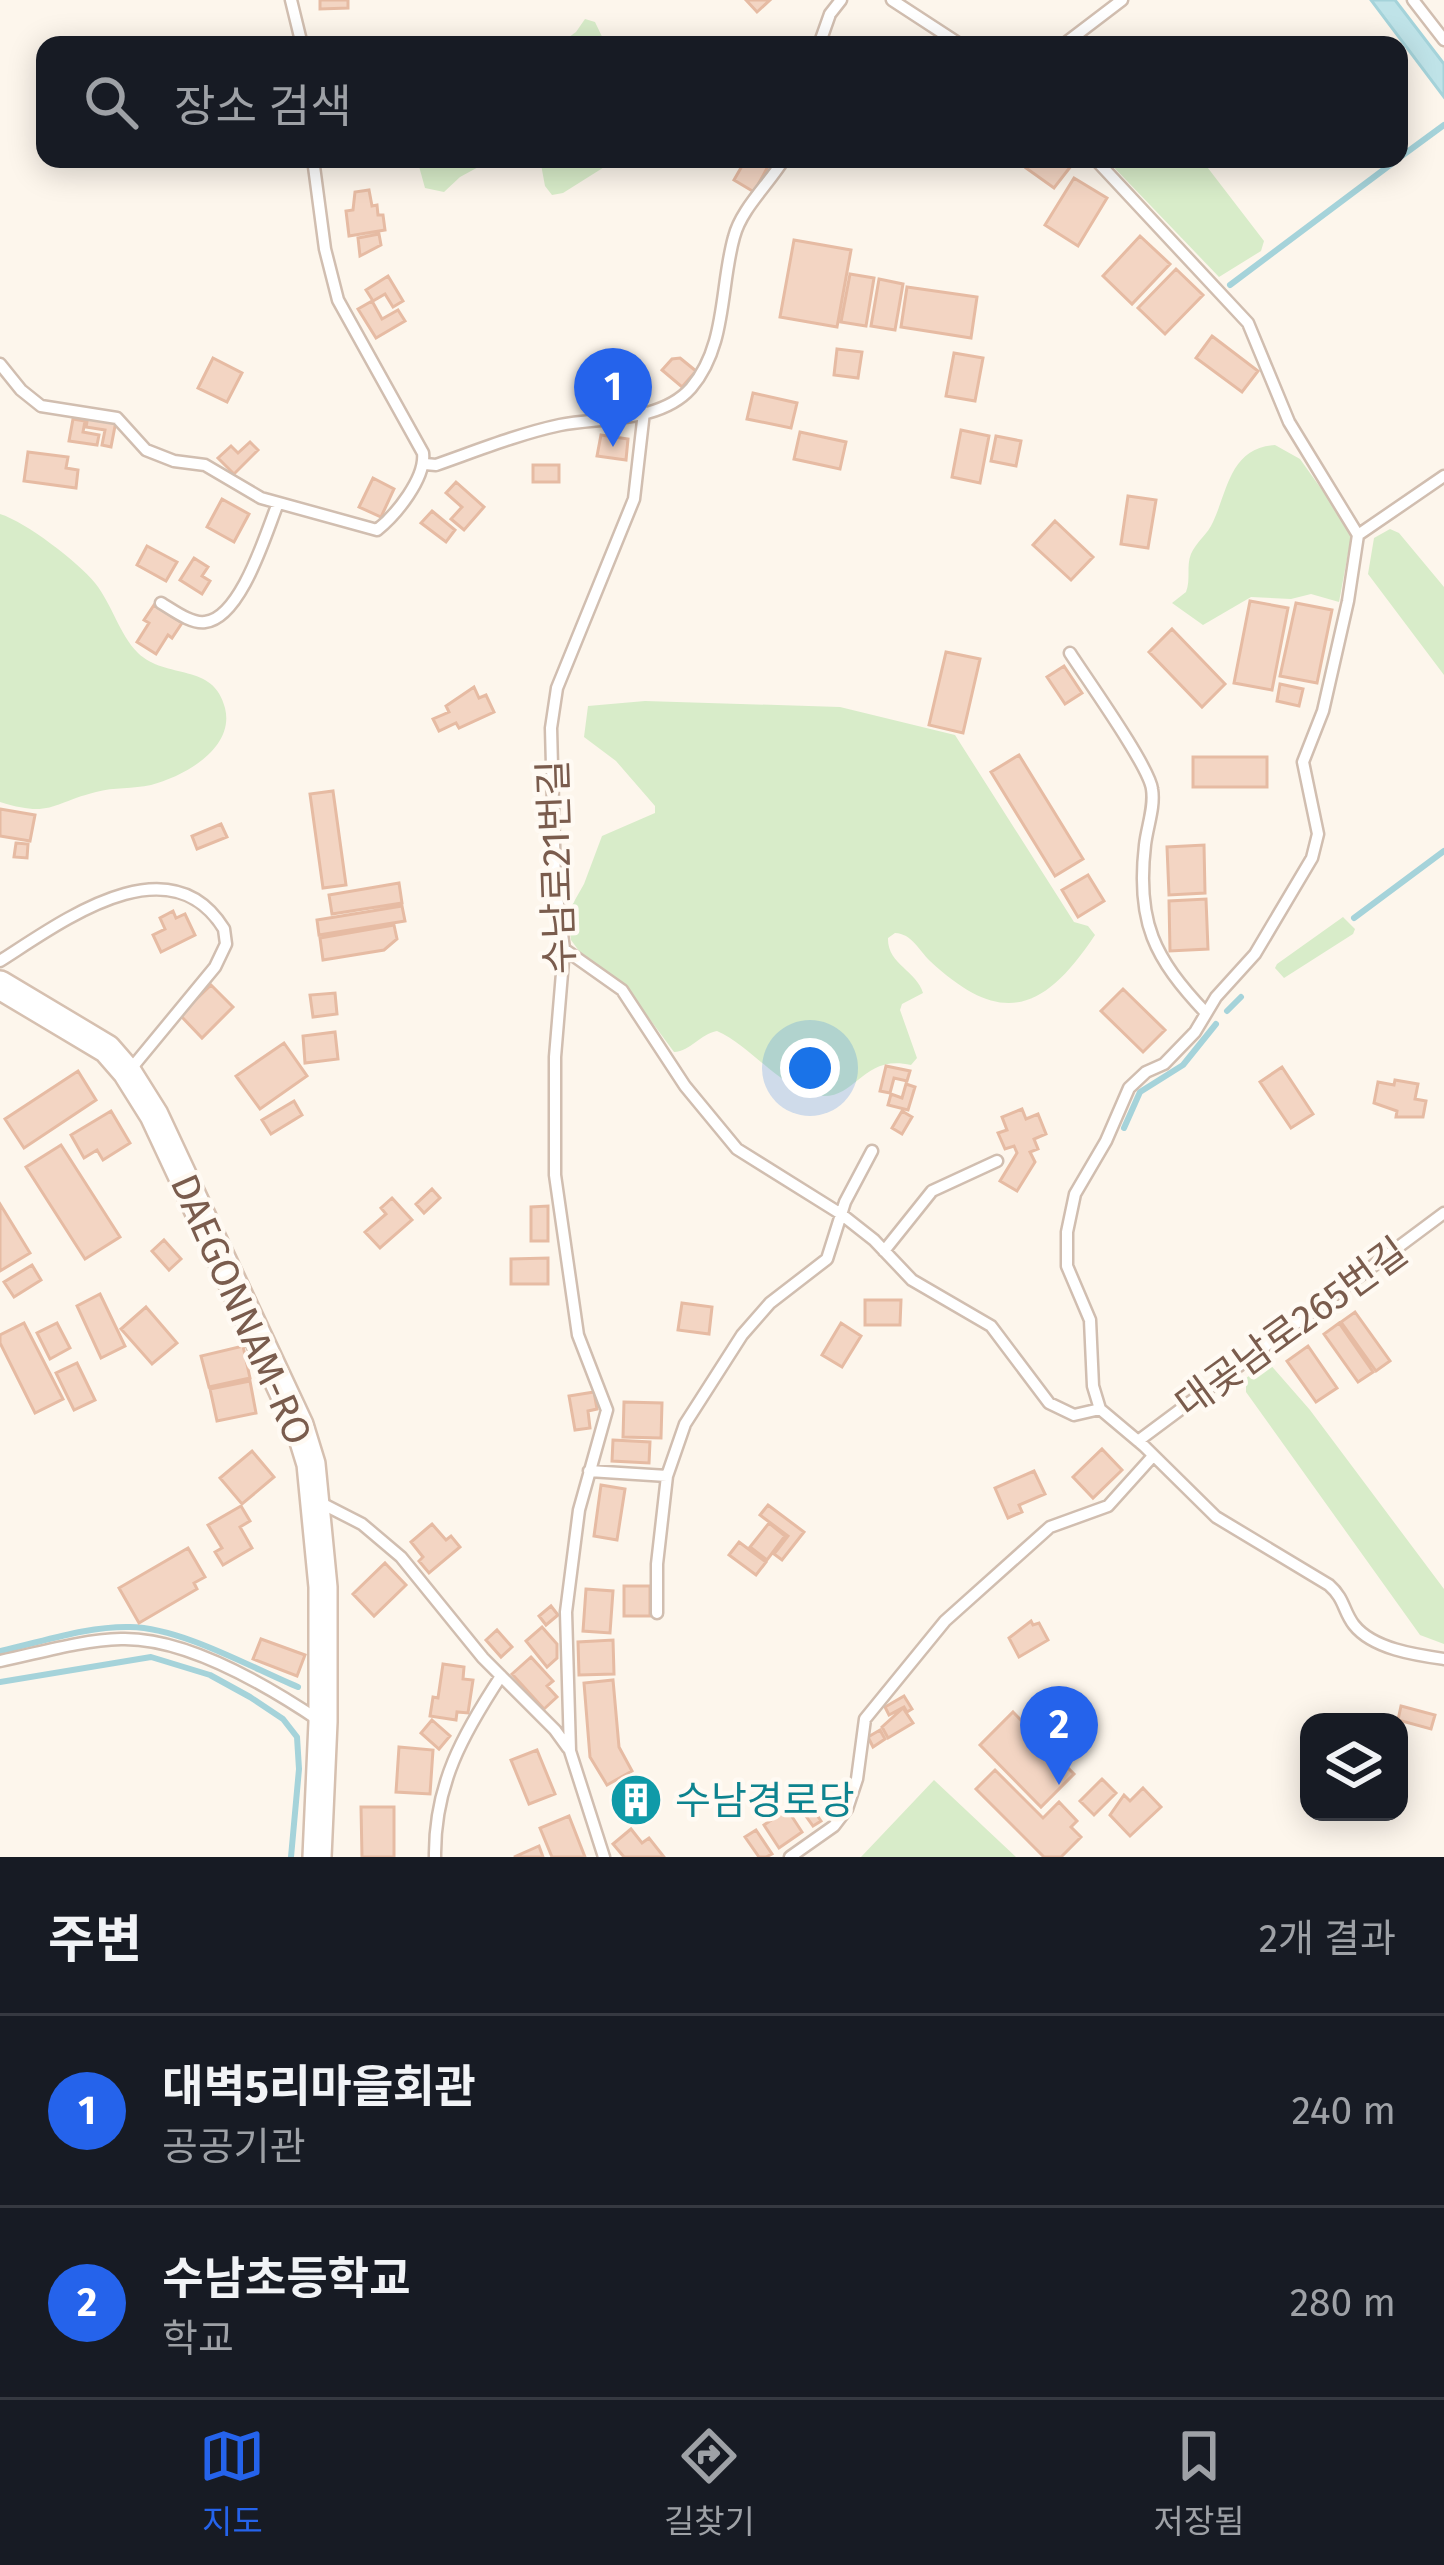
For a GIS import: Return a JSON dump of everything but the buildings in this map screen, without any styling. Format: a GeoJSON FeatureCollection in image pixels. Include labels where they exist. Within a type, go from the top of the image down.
{"type":"FeatureCollection","features":[{"type":"Feature","properties":{"kind":"street","name":"DAEGONNAM-RO"},"geometry":{"type":"LineString","coordinates":[[0,985],[106,1049],[128,1072],[154,1115],[299,1425],[317,1500],[323,1588],[316,1857]]}},
{"type":"Feature","properties":{"kind":"lane"},"geometry":{"type":"LineString","coordinates":[[291,0],[300,36]]}},
{"type":"Feature","properties":{"kind":"lane"},"geometry":{"type":"LineString","coordinates":[[822,36],[841,0]]}},
{"type":"Feature","properties":{"kind":"lane"},"geometry":{"type":"LineString","coordinates":[[892,0],[947,36]]}},
{"type":"Feature","properties":{"kind":"lane"},"geometry":{"type":"LineString","coordinates":[[1075,36],[1122,0]]}},
{"type":"Feature","properties":{"kind":"lane"},"geometry":{"type":"LineString","coordinates":[[1414,0],[1444,40]]}},
{"type":"Feature","properties":{"kind":"lane"},"geometry":{"type":"LineString","coordinates":[[0,364],[41,406],[117,418],[146,450],[205,465],[261,498],[377,530],[392,519],[425,464],[417,436],[338,300],[325,249],[314,168]]}},
{"type":"Feature","properties":{"kind":"lane"},"geometry":{"type":"LineString","coordinates":[[425,464],[436,465],[561,425],[644,412],[682,396],[700,376],[722,316],[736,230],[778,168]]}},
{"type":"Feature","properties":{"kind":"lane"},"geometry":{"type":"LineString","coordinates":[[564,949],[596,969],[635,1006],[685,1086],[737,1149],[841,1214],[912,1280],[991,1326],[1048,1403],[1074,1415],[1100,1409],[1093,1386],[1090,1320],[1067,1266],[1067,1232],[1075,1194],[1129,1088],[1183,1047],[1255,954],[1312,858],[1318,834],[1303,762],[1323,711],[1358,535],[1289,422],[1248,323],[1104,168]]}},
{"type":"Feature","properties":{"kind":"lane","name":"수남로21번길"},"geometry":{"type":"LineString","coordinates":[[604,1857],[570,1751],[566,1612],[579,1510],[607,1410],[578,1335],[555,1175],[555,1058],[564,949],[550,788],[557,688],[634,499],[644,412]]}},
{"type":"Feature","properties":{"kind":"lane"},"geometry":{"type":"LineString","coordinates":[[1358,535],[1444,476]]}},
{"type":"Feature","properties":{"kind":"lane"},"geometry":{"type":"LineString","coordinates":[[161,603],[194,620],[206,622],[220,615],[246,580],[278,503]]}},
{"type":"Feature","properties":{"kind":"lane"},"geometry":{"type":"LineString","coordinates":[[1070,653],[1152,787],[1142,883],[1145,911],[1169,974],[1206,1013]]}},
{"type":"Feature","properties":{"kind":"lane"},"geometry":{"type":"LineString","coordinates":[[0,961],[105,898],[131,892],[176,892],[196,898],[216,915],[226,944],[215,968],[128,1072]]}},
{"type":"Feature","properties":{"kind":"lane"},"geometry":{"type":"LineString","coordinates":[[657,1613],[667,1475],[686,1424],[721,1365],[770,1303],[827,1258],[841,1214],[872,1150]]}},
{"type":"Feature","properties":{"kind":"lane"},"geometry":{"type":"LineString","coordinates":[[884,1251],[932,1191],[997,1160]]}},
{"type":"Feature","properties":{"kind":"lane","name":"대곶남로265번길"},"geometry":{"type":"LineString","coordinates":[[1138,1441],[1444,1213]]}},
{"type":"Feature","properties":{"kind":"lane","name":"대곶남로265번길"},"geometry":{"type":"LineString","coordinates":[[1100,1409],[1216,1517],[1329,1585],[1343,1598],[1355,1627],[1388,1647],[1444,1659]]}},
{"type":"Feature","properties":{"kind":"lane"},"geometry":{"type":"LineString","coordinates":[[790,1857],[834,1826],[847,1809],[857,1779],[865,1718],[946,1621],[1049,1527],[1108,1506],[1153,1456]]}},
{"type":"Feature","properties":{"kind":"lane"},"geometry":{"type":"LineString","coordinates":[[589,1472],[667,1475]]}},
{"type":"Feature","properties":{"kind":"lane"},"geometry":{"type":"LineString","coordinates":[[317,1500],[362,1524],[401,1557],[570,1751]]}},
{"type":"Feature","properties":{"kind":"lane"},"geometry":{"type":"LineString","coordinates":[[0,1661],[97,1641],[152,1641],[210,1661],[323,1723]]}},
{"type":"Feature","properties":{"kind":"lane"},"geometry":{"type":"LineString","coordinates":[[435,1857],[439,1795],[446,1772],[501,1676]]}},
{"type":"Feature","properties":{"kind":"green space"},"geometry":{"type":"Polygon","coordinates":[[[585,19],[595,22],[602,36],[570,36],[585,19]]]}},
{"type":"Feature","properties":{"kind":"green space"},"geometry":{"type":"Polygon","coordinates":[[[419,168],[476,168],[444,192],[425,188],[419,168]]]}},
{"type":"Feature","properties":{"kind":"green space"},"geometry":{"type":"Polygon","coordinates":[[[542,168],[603,168],[563,193],[552,195],[542,168]]]}},
{"type":"Feature","properties":{"kind":"green space"},"geometry":{"type":"Polygon","coordinates":[[[1115,168],[1208,168],[1264,241],[1261,251],[1219,277],[1115,168]]]}},
{"type":"Feature","properties":{"kind":"green space"},"geometry":{"type":"Polygon","coordinates":[[[1275,445],[1300,459],[1352,532],[1339,602],[1311,594],[1291,599],[1251,597],[1203,625],[1172,603],[1186,592],[1191,554],[1211,526],[1240,462],[1260,448],[1275,445]]]}},
{"type":"Feature","properties":{"kind":"green space"},"geometry":{"type":"Polygon","coordinates":[[[0,514],[37,534],[87,574],[138,653],[211,684],[225,708],[226,722],[215,748],[204,758],[151,785],[103,790],[51,807],[30,809],[0,802],[0,514]]]}},
{"type":"Feature","properties":{"kind":"green space"},"geometry":{"type":"Polygon","coordinates":[[[1390,529],[1399,533],[1444,587],[1444,675],[1368,574],[1374,538],[1390,529]]]}},
{"type":"Feature","properties":{"kind":"green space"},"geometry":{"type":"Polygon","coordinates":[[[645,701],[840,707],[955,735],[1074,922],[1088,926],[1095,935],[1076,961],[1039,995],[1000,1002],[955,982],[910,939],[895,933],[888,938],[892,954],[923,993],[902,1004],[900,1010],[917,1058],[911,1065],[880,1066],[829,1096],[789,1083],[717,1031],[674,1052],[623,983],[579,951],[571,940],[567,914],[602,836],[655,813],[655,806],[616,761],[584,737],[588,706],[645,701]]]}},
{"type":"Feature","properties":{"kind":"green space"},"geometry":{"type":"Polygon","coordinates":[[[1343,917],[1355,929],[1353,934],[1284,978],[1275,968],[1277,964],[1343,917]]]}},
{"type":"Feature","properties":{"kind":"green space"},"geometry":{"type":"Polygon","coordinates":[[[1269,1363],[1310,1410],[1444,1589],[1444,1644],[1420,1635],[1246,1392],[1246,1378],[1269,1363]]]}},
{"type":"Feature","properties":{"kind":"green space"},"geometry":{"type":"Polygon","coordinates":[[[934,1780],[1016,1857],[861,1857],[934,1780]]]}},
{"type":"Feature","properties":{"kind":"water"},"geometry":{"type":"Polygon","coordinates":[[[1371,0],[1395,0],[1444,64],[1444,97],[1408,49],[1408,36],[1398,36],[1371,0]]]}},
{"type":"Feature","properties":{"kind":"waterway"},"geometry":{"type":"LineString","coordinates":[[1408,151],[1444,125]]}},
{"type":"Feature","properties":{"kind":"waterway"},"geometry":{"type":"LineString","coordinates":[[1230,285],[1386,168]]}},
{"type":"Feature","properties":{"kind":"waterway"},"geometry":{"type":"LineString","coordinates":[[1354,918],[1444,851]]}},
{"type":"Feature","properties":{"kind":"waterway"},"geometry":{"type":"LineString","coordinates":[[1227,1011],[1241,997]]}},
{"type":"Feature","properties":{"kind":"waterway"},"geometry":{"type":"LineString","coordinates":[[1124,1128],[1140,1092],[1183,1065],[1216,1024]]}},
{"type":"Feature","properties":{"kind":"waterway"},"geometry":{"type":"LineString","coordinates":[[0,1651],[97,1629],[150,1629],[193,1641],[298,1687]]}},
{"type":"Feature","properties":{"kind":"waterway"},"geometry":{"type":"LineString","coordinates":[[0,1682],[151,1657],[210,1675],[250,1697],[283,1719],[297,1737],[291,1857]]}},
{"type":"Feature","properties":{"kind":"place","name":"대벽5리마을회관"},"geometry":{"type":"Point","coordinates":[613,447]}},
{"type":"Feature","properties":{"kind":"place","name":"수남초등학교"},"geometry":{"type":"Point","coordinates":[1059,1785]}},
{"type":"Feature","properties":{"kind":"place","name":"수남경로당"},"geometry":{"type":"Point","coordinates":[636,1800]}}]}
